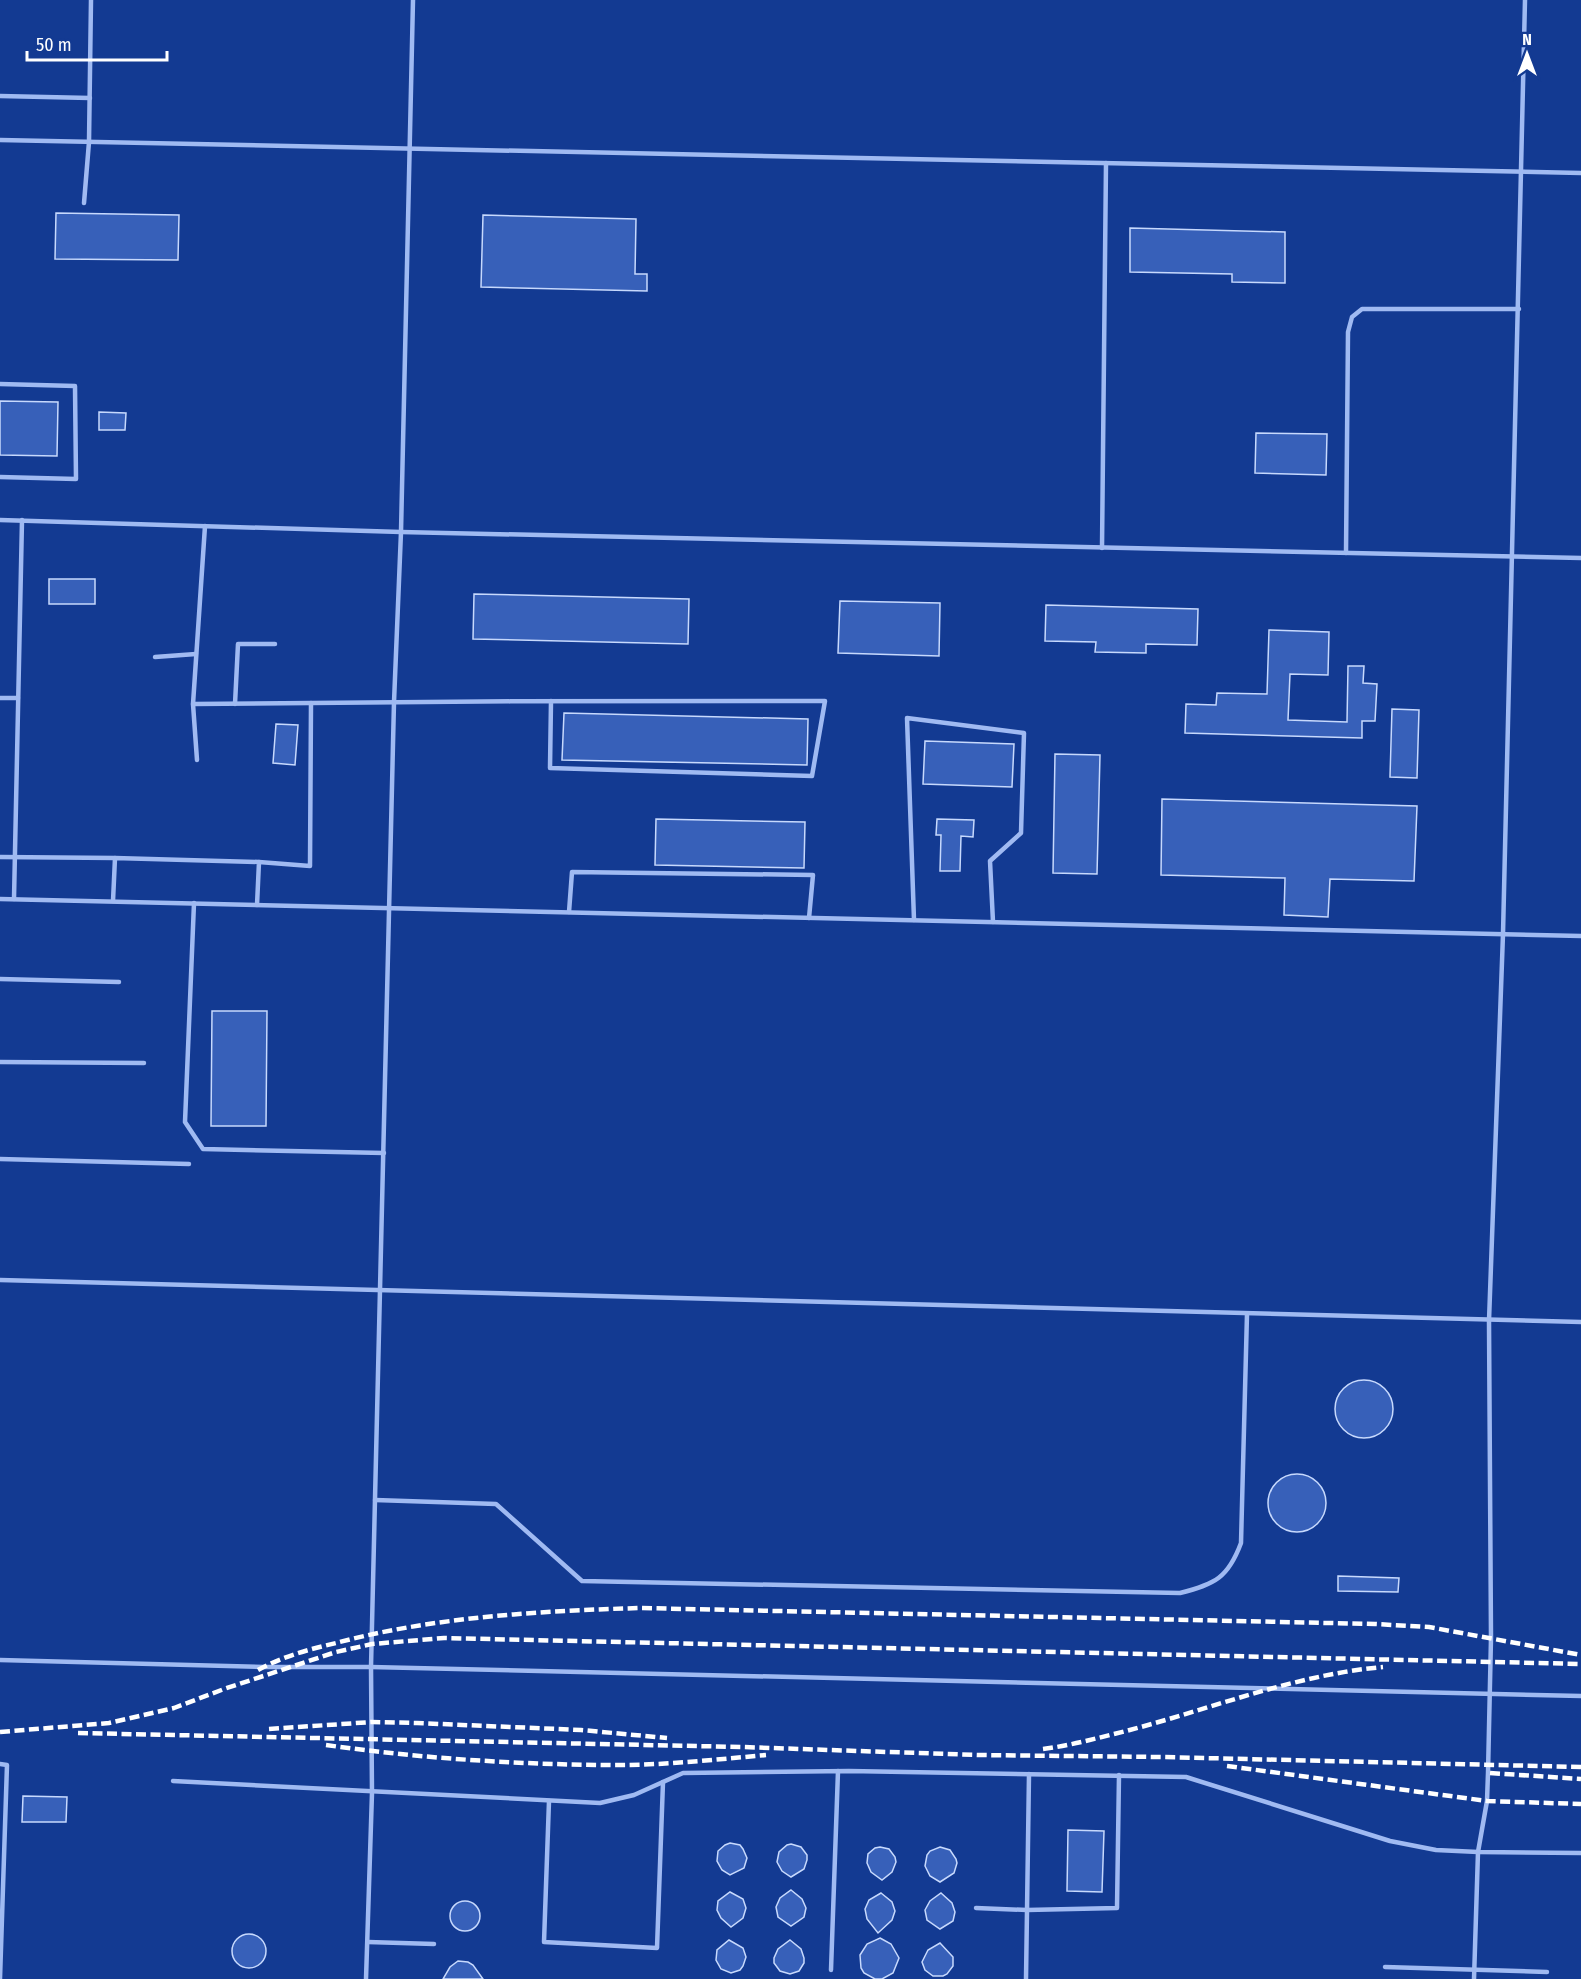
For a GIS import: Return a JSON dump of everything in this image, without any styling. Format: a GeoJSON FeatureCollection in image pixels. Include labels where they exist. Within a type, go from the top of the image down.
{"type":"FeatureCollection","features":[{"type":"Feature","properties":{"kind":"lane"},"geometry":{"type":"LineString","coordinates":[[84,203],[89,142],[91,0]]}},
{"type":"Feature","properties":{"kind":"lane"},"geometry":{"type":"LineString","coordinates":[[366,1979],[372,1793],[371,1667],[389,908],[401,532],[413,0]]}},
{"type":"Feature","properties":{"kind":"lane"},"geometry":{"type":"LineString","coordinates":[[1474,1979],[1478,1852],[1487,1801],[1491,1626],[1489,1321],[1503,934],[1525,0]]}},
{"type":"Feature","properties":{"kind":"lane"},"geometry":{"type":"LineString","coordinates":[[0,96],[90,98]]}},
{"type":"Feature","properties":{"kind":"lane"},"geometry":{"type":"LineString","coordinates":[[0,140],[1581,173]]}},
{"type":"Feature","properties":{"kind":"lane"},"geometry":{"type":"LineString","coordinates":[[1102,548],[1106,163]]}},
{"type":"Feature","properties":{"kind":"lane"},"geometry":{"type":"LineString","coordinates":[[1346,553],[1348,332],[1352,317],[1362,309],[1519,309]]}},
{"type":"Feature","properties":{"kind":"lane"},"geometry":{"type":"LineString","coordinates":[[0,384],[75,386],[76,479],[0,477]]}},
{"type":"Feature","properties":{"kind":"lane"},"geometry":{"type":"LineString","coordinates":[[0,520],[401,532],[1581,558]]}},
{"type":"Feature","properties":{"kind":"lane"},"geometry":{"type":"LineString","coordinates":[[14,899],[22,520]]}},
{"type":"Feature","properties":{"kind":"lane"},"geometry":{"type":"LineString","coordinates":[[197,760],[193,704],[205,526]]}},
{"type":"Feature","properties":{"kind":"lane"},"geometry":{"type":"LineString","coordinates":[[235,704],[238,644],[275,644]]}},
{"type":"Feature","properties":{"kind":"lane"},"geometry":{"type":"LineString","coordinates":[[155,657],[196,654]]}},
{"type":"Feature","properties":{"kind":"lane"},"geometry":{"type":"LineString","coordinates":[[0,698],[18,698]]}},
{"type":"Feature","properties":{"kind":"lane"},"geometry":{"type":"LineString","coordinates":[[193,704],[551,701],[825,701],[812,776],[550,768],[551,701]]}},
{"type":"Feature","properties":{"kind":"lane"},"geometry":{"type":"LineString","coordinates":[[0,856],[259,862],[310,866],[311,703]]}},
{"type":"Feature","properties":{"kind":"lane"},"geometry":{"type":"LineString","coordinates":[[914,920],[907,718],[1024,733],[1021,832],[990,861],[993,922]]}},
{"type":"Feature","properties":{"kind":"lane"},"geometry":{"type":"LineString","coordinates":[[113,902],[115,858]]}},
{"type":"Feature","properties":{"kind":"lane"},"geometry":{"type":"LineString","coordinates":[[257,905],[259,862]]}},
{"type":"Feature","properties":{"kind":"lane"},"geometry":{"type":"LineString","coordinates":[[569,912],[572,872],[813,875],[809,918]]}},
{"type":"Feature","properties":{"kind":"lane"},"geometry":{"type":"LineString","coordinates":[[0,899],[1581,936]]}},
{"type":"Feature","properties":{"kind":"lane"},"geometry":{"type":"LineString","coordinates":[[194,903],[185,1122],[203,1149],[384,1153]]}},
{"type":"Feature","properties":{"kind":"lane"},"geometry":{"type":"LineString","coordinates":[[0,979],[119,982]]}},
{"type":"Feature","properties":{"kind":"lane"},"geometry":{"type":"LineString","coordinates":[[0,1062],[144,1063]]}},
{"type":"Feature","properties":{"kind":"lane"},"geometry":{"type":"LineString","coordinates":[[0,1160],[189,1164]]}},
{"type":"Feature","properties":{"kind":"lane"},"geometry":{"type":"LineString","coordinates":[[0,1280],[1581,1322]]}},
{"type":"Feature","properties":{"kind":"lane"},"geometry":{"type":"LineString","coordinates":[[375,1500],[496,1504],[582,1581],[1180,1593],[1203,1587],[1219,1578],[1234,1562],[1241,1544],[1247,1314]]}},
{"type":"Feature","properties":{"kind":"lane"},"geometry":{"type":"LineString","coordinates":[[0,1660],[1581,1696]]}},
{"type":"Feature","properties":{"kind":"lane"},"geometry":{"type":"LineString","coordinates":[[0,1764],[7,1765],[0,1979]]}},
{"type":"Feature","properties":{"kind":"lane"},"geometry":{"type":"LineString","coordinates":[[173,1781],[600,1803],[634,1795],[683,1773],[838,1771],[1186,1777],[1390,1840],[1436,1850],[1581,1853]]}},
{"type":"Feature","properties":{"kind":"lane"},"geometry":{"type":"LineString","coordinates":[[831,1970],[838,1771]]}},
{"type":"Feature","properties":{"kind":"lane"},"geometry":{"type":"LineString","coordinates":[[1026,1979],[1029,1774]]}},
{"type":"Feature","properties":{"kind":"lane"},"geometry":{"type":"LineString","coordinates":[[976,1908],[1027,1910],[1117,1908],[1119,1775]]}},
{"type":"Feature","properties":{"kind":"lane"},"geometry":{"type":"LineString","coordinates":[[549,1801],[544,1942],[657,1948],[663,1782]]}},
{"type":"Feature","properties":{"kind":"lane"},"geometry":{"type":"LineString","coordinates":[[368,1942],[434,1944]]}},
{"type":"Feature","properties":{"kind":"lane"},"geometry":{"type":"LineString","coordinates":[[1385,1966],[1546,1972]]}},
{"type":"Feature","properties":{"kind":"building"},"geometry":{"type":"Polygon","coordinates":[[[56,213],[179,215],[178,260],[55,259],[56,213]]]}},
{"type":"Feature","properties":{"kind":"building"},"geometry":{"type":"Polygon","coordinates":[[[483,215],[636,219],[635,274],[647,274],[647,291],[481,287],[483,215]]]}},
{"type":"Feature","properties":{"kind":"building"},"geometry":{"type":"Polygon","coordinates":[[[1130,228],[1285,232],[1285,283],[1232,282],[1232,274],[1130,272],[1130,228]]]}},
{"type":"Feature","properties":{"kind":"building"},"geometry":{"type":"Polygon","coordinates":[[[0,401],[58,402],[57,456],[0,455],[0,401]]]}},
{"type":"Feature","properties":{"kind":"building"},"geometry":{"type":"Polygon","coordinates":[[[99,412],[126,413],[125,430],[99,430],[99,412]]]}},
{"type":"Feature","properties":{"kind":"building"},"geometry":{"type":"Polygon","coordinates":[[[1256,433],[1327,434],[1326,475],[1255,473],[1256,433]]]}},
{"type":"Feature","properties":{"kind":"building"},"geometry":{"type":"Polygon","coordinates":[[[49,579],[95,579],[95,604],[49,604],[49,579]]]}},
{"type":"Feature","properties":{"kind":"building"},"geometry":{"type":"Polygon","coordinates":[[[474,594],[689,599],[688,644],[473,639],[474,594]]]}},
{"type":"Feature","properties":{"kind":"building"},"geometry":{"type":"Polygon","coordinates":[[[840,601],[940,603],[939,656],[838,653],[840,601]]]}},
{"type":"Feature","properties":{"kind":"building"},"geometry":{"type":"Polygon","coordinates":[[[1046,605],[1198,609],[1197,645],[1146,644],[1146,653],[1095,652],[1096,642],[1045,641],[1046,605]]]}},
{"type":"Feature","properties":{"kind":"building"},"geometry":{"type":"Polygon","coordinates":[[[1269,630],[1329,632],[1328,675],[1290,674],[1288,720],[1347,722],[1348,666],[1364,666],[1363,683],[1377,684],[1375,721],[1362,721],[1362,738],[1185,733],[1186,704],[1216,705],[1217,693],[1267,694],[1269,630]]]}},
{"type":"Feature","properties":{"kind":"building"},"geometry":{"type":"Polygon","coordinates":[[[1392,709],[1419,710],[1417,778],[1390,777],[1392,709]]]}},
{"type":"Feature","properties":{"kind":"building"},"geometry":{"type":"Polygon","coordinates":[[[564,713],[808,719],[807,765],[562,760],[564,713]]]}},
{"type":"Feature","properties":{"kind":"building"},"geometry":{"type":"Polygon","coordinates":[[[276,724],[298,725],[295,765],[273,763],[276,724]]]}},
{"type":"Feature","properties":{"kind":"building"},"geometry":{"type":"Polygon","coordinates":[[[925,741],[1014,744],[1012,787],[923,784],[925,741]]]}},
{"type":"Feature","properties":{"kind":"building"},"geometry":{"type":"Polygon","coordinates":[[[1055,754],[1100,755],[1097,874],[1053,873],[1055,754]]]}},
{"type":"Feature","properties":{"kind":"building"},"geometry":{"type":"Polygon","coordinates":[[[1162,799],[1417,806],[1414,881],[1330,879],[1328,917],[1284,915],[1285,878],[1161,875],[1162,799]]]}},
{"type":"Feature","properties":{"kind":"building"},"geometry":{"type":"Polygon","coordinates":[[[656,819],[805,822],[804,868],[655,865],[656,819]]]}},
{"type":"Feature","properties":{"kind":"building"},"geometry":{"type":"Polygon","coordinates":[[[937,819],[974,820],[973,837],[961,836],[960,871],[940,871],[941,835],[936,835],[937,819]]]}},
{"type":"Feature","properties":{"kind":"building"},"geometry":{"type":"Polygon","coordinates":[[[212,1011],[267,1011],[266,1126],[211,1126],[212,1011]]]}},
{"type":"Feature","properties":{"kind":"building"},"geometry":{"type":"Polygon","coordinates":[[[1358,1380],[1370,1380],[1385,1388],[1393,1403],[1393,1415],[1385,1430],[1370,1438],[1358,1438],[1343,1430],[1335,1415],[1335,1403],[1343,1388],[1358,1380]]]}},
{"type":"Feature","properties":{"kind":"building"},"geometry":{"type":"Polygon","coordinates":[[[1291,1474],[1303,1474],[1318,1482],[1326,1497],[1326,1509],[1318,1524],[1303,1532],[1291,1532],[1276,1524],[1268,1509],[1268,1497],[1276,1482],[1291,1474]]]}},
{"type":"Feature","properties":{"kind":"building"},"geometry":{"type":"Polygon","coordinates":[[[1338,1576],[1399,1578],[1398,1592],[1338,1591],[1338,1576]]]}},
{"type":"Feature","properties":{"kind":"building"},"geometry":{"type":"Polygon","coordinates":[[[23,1796],[67,1797],[66,1822],[22,1822],[23,1796]]]}},
{"type":"Feature","properties":{"kind":"building"},"geometry":{"type":"Polygon","coordinates":[[[1068,1830],[1104,1831],[1102,1892],[1067,1891],[1068,1830]]]}},
{"type":"Feature","properties":{"kind":"building"},"geometry":{"type":"Polygon","coordinates":[[[730,1843],[740,1845],[747,1858],[744,1868],[730,1875],[722,1870],[717,1861],[718,1851],[730,1843]]]}},
{"type":"Feature","properties":{"kind":"building"},"geometry":{"type":"Polygon","coordinates":[[[791,1844],[801,1847],[807,1855],[807,1860],[804,1869],[791,1877],[782,1871],[777,1862],[779,1852],[791,1844]]]}},
{"type":"Feature","properties":{"kind":"building"},"geometry":{"type":"Polygon","coordinates":[[[880,1847],[889,1849],[896,1862],[892,1872],[882,1880],[871,1872],[867,1863],[868,1854],[880,1847]]]}},
{"type":"Feature","properties":{"kind":"building"},"geometry":{"type":"Polygon","coordinates":[[[940,1847],[950,1850],[957,1863],[954,1873],[940,1882],[930,1876],[925,1866],[930,1851],[940,1847]]]}},
{"type":"Feature","properties":{"kind":"building"},"geometry":{"type":"Polygon","coordinates":[[[791,1890],[802,1899],[806,1908],[804,1917],[791,1926],[778,1917],[776,1907],[780,1898],[791,1890]]]}},
{"type":"Feature","properties":{"kind":"building"},"geometry":{"type":"Polygon","coordinates":[[[730,1892],[743,1899],[746,1908],[743,1918],[731,1927],[721,1918],[717,1910],[718,1901],[730,1892]]]}},
{"type":"Feature","properties":{"kind":"building"},"geometry":{"type":"Polygon","coordinates":[[[881,1893],[892,1902],[895,1911],[892,1920],[878,1933],[867,1919],[865,1909],[869,1900],[881,1893]]]}},
{"type":"Feature","properties":{"kind":"building"},"geometry":{"type":"Polygon","coordinates":[[[941,1893],[952,1903],[955,1912],[953,1921],[940,1929],[927,1920],[925,1910],[930,1901],[941,1893]]]}},
{"type":"Feature","properties":{"kind":"building"},"geometry":{"type":"Polygon","coordinates":[[[465,1901],[471,1902],[479,1910],[479,1922],[471,1930],[465,1931],[459,1930],[451,1922],[450,1916],[451,1910],[459,1902],[465,1901]]]}},
{"type":"Feature","properties":{"kind":"building"},"geometry":{"type":"Polygon","coordinates":[[[249,1934],[261,1939],[266,1951],[261,1963],[249,1968],[237,1963],[232,1951],[237,1939],[249,1934]]]}},
{"type":"Feature","properties":{"kind":"building"},"geometry":{"type":"Polygon","coordinates":[[[880,1938],[891,1944],[899,1958],[893,1973],[882,1979],[875,1979],[864,1973],[861,1968],[860,1955],[867,1944],[880,1938]]]}},
{"type":"Feature","properties":{"kind":"building"},"geometry":{"type":"Polygon","coordinates":[[[729,1940],[743,1948],[746,1957],[740,1970],[731,1973],[721,1969],[716,1960],[717,1950],[729,1940]]]}},
{"type":"Feature","properties":{"kind":"building"},"geometry":{"type":"Polygon","coordinates":[[[790,1940],[801,1949],[804,1963],[799,1971],[790,1974],[780,1971],[774,1963],[774,1958],[778,1949],[790,1940]]]}},
{"type":"Feature","properties":{"kind":"building"},"geometry":{"type":"Polygon","coordinates":[[[940,1943],[953,1957],[953,1966],[943,1976],[933,1976],[925,1970],[922,1962],[928,1950],[940,1943]]]}},
{"type":"Feature","properties":{"kind":"building"},"geometry":{"type":"Polygon","coordinates":[[[458,1961],[473,1965],[483,1979],[443,1979],[450,1967],[458,1961]]]}},
{"type":"Feature","properties":{"kind":"railway"},"geometry":{"type":"LineString","coordinates":[[258,1670],[306,1651],[410,1627],[486,1617],[640,1608],[1375,1624],[1429,1627],[1581,1655]]}},
{"type":"Feature","properties":{"kind":"railway"},"geometry":{"type":"LineString","coordinates":[[0,1732],[109,1723],[174,1708],[336,1652],[372,1644],[444,1638],[1581,1664]]}},
{"type":"Feature","properties":{"kind":"railway"},"geometry":{"type":"LineString","coordinates":[[1043,1749],[1114,1734],[1281,1686],[1349,1671],[1383,1667]]}},
{"type":"Feature","properties":{"kind":"railway"},"geometry":{"type":"LineString","coordinates":[[269,1729],[372,1722],[417,1723],[581,1730],[667,1738]]}},
{"type":"Feature","properties":{"kind":"railway"},"geometry":{"type":"LineString","coordinates":[[78,1733],[1581,1767]]}},
{"type":"Feature","properties":{"kind":"railway"},"geometry":{"type":"LineString","coordinates":[[326,1745],[430,1757],[568,1764],[664,1764],[766,1755]]}},
{"type":"Feature","properties":{"kind":"railway"},"geometry":{"type":"LineString","coordinates":[[1227,1766],[1487,1801],[1581,1804]]}},
{"type":"Feature","properties":{"kind":"railway"},"geometry":{"type":"LineString","coordinates":[[1490,1773],[1581,1779]]}}]}
